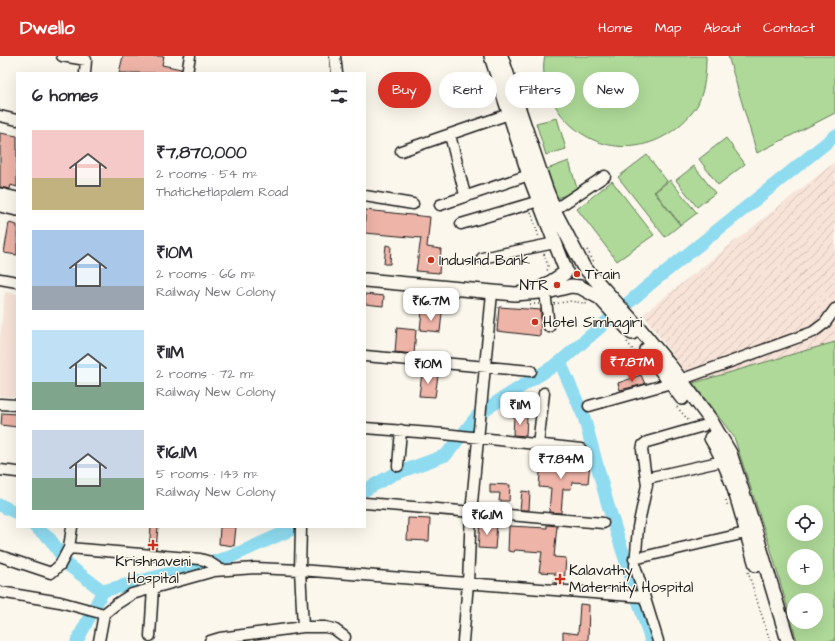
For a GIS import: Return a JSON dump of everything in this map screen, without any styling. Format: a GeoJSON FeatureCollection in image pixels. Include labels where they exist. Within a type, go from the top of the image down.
{"type":"FeatureCollection","features":[{"type":"Feature","properties":{"kind":"main road"},"geometry":{"type":"LineString","coordinates":[[491,56],[529,175],[546,207],[588,267],[604,296],[631,333],[710,419],[730,453],[780,641]]}},
{"type":"Feature","properties":{"kind":"main road"},"geometry":{"type":"LineString","coordinates":[[501,56],[536,163],[555,243],[566,272],[566,281],[575,287],[604,296]]}},
{"type":"Feature","properties":{"kind":"main road"},"geometry":{"type":"LineString","coordinates":[[0,195],[16,199]]}},
{"type":"Feature","properties":{"kind":"main road"},"geometry":{"type":"LineString","coordinates":[[0,205],[16,209]]}},
{"type":"Feature","properties":{"kind":"main road"},"geometry":{"type":"LineString","coordinates":[[541,291],[573,265],[588,267]]}},
{"type":"Feature","properties":{"kind":"main road"},"geometry":{"type":"LineString","coordinates":[[366,280],[515,294],[575,287],[586,283],[588,267]]}},
{"type":"Feature","properties":{"kind":"main road"},"geometry":{"type":"LineString","coordinates":[[675,381],[699,427],[723,461],[751,532],[788,641]]}},
{"type":"Feature","properties":{"kind":"street"},"geometry":{"type":"LineString","coordinates":[[62,56],[86,60],[85,72]]}},
{"type":"Feature","properties":{"kind":"street"},"geometry":{"type":"LineString","coordinates":[[187,72],[190,56]]}},
{"type":"Feature","properties":{"kind":"street"},"geometry":{"type":"LineString","coordinates":[[335,56],[337,72]]}},
{"type":"Feature","properties":{"kind":"street"},"geometry":{"type":"LineString","coordinates":[[401,151],[509,114]]}},
{"type":"Feature","properties":{"kind":"street"},"geometry":{"type":"LineString","coordinates":[[0,116],[16,120]]}},
{"type":"Feature","properties":{"kind":"street"},"geometry":{"type":"LineString","coordinates":[[450,135],[465,196]]}},
{"type":"Feature","properties":{"kind":"street"},"geometry":{"type":"LineString","coordinates":[[440,205],[529,175]]}},
{"type":"Feature","properties":{"kind":"street"},"geometry":{"type":"LineString","coordinates":[[461,224],[546,207],[605,176]]}},
{"type":"Feature","properties":{"kind":"street"},"geometry":{"type":"LineString","coordinates":[[366,196],[414,204]]}},
{"type":"Feature","properties":{"kind":"street"},"geometry":{"type":"LineString","coordinates":[[482,258],[555,243]]}},
{"type":"Feature","properties":{"kind":"street"},"geometry":{"type":"LineString","coordinates":[[0,279],[16,282]]}},
{"type":"Feature","properties":{"kind":"street"},"geometry":{"type":"LineString","coordinates":[[541,291],[550,327]]}},
{"type":"Feature","properties":{"kind":"street"},"geometry":{"type":"LineString","coordinates":[[462,641],[468,582],[474,438],[480,417],[492,293]]}},
{"type":"Feature","properties":{"kind":"street"},"geometry":{"type":"LineString","coordinates":[[589,406],[675,381],[813,332],[825,323],[835,309]]}},
{"type":"Feature","properties":{"kind":"street"},"geometry":{"type":"LineString","coordinates":[[366,356],[531,371]]}},
{"type":"Feature","properties":{"kind":"street"},"geometry":{"type":"LineString","coordinates":[[538,444],[544,393]]}},
{"type":"Feature","properties":{"kind":"street"},"geometry":{"type":"LineString","coordinates":[[0,404],[16,405]]}},
{"type":"Feature","properties":{"kind":"street"},"geometry":{"type":"LineString","coordinates":[[658,641],[636,573],[634,559],[647,478],[642,450],[644,444],[647,442],[699,427]]}},
{"type":"Feature","properties":{"kind":"street"},"geometry":{"type":"LineString","coordinates":[[366,428],[456,435],[581,449]]}},
{"type":"Feature","properties":{"kind":"street"},"geometry":{"type":"LineString","coordinates":[[398,466],[401,430]]}},
{"type":"Feature","properties":{"kind":"street"},"geometry":{"type":"LineString","coordinates":[[647,478],[723,461]]}},
{"type":"Feature","properties":{"kind":"street"},"geometry":{"type":"LineString","coordinates":[[0,470],[16,472]]}},
{"type":"Feature","properties":{"kind":"street"},"geometry":{"type":"LineString","coordinates":[[366,504],[603,523]]}},
{"type":"Feature","properties":{"kind":"street"},"geometry":{"type":"LineString","coordinates":[[0,556],[46,572],[55,571],[68,550],[72,528]]}},
{"type":"Feature","properties":{"kind":"street"},"geometry":{"type":"LineString","coordinates":[[301,528],[300,570],[303,627]]}},
{"type":"Feature","properties":{"kind":"street"},"geometry":{"type":"LineString","coordinates":[[634,559],[751,532]]}},
{"type":"Feature","properties":{"kind":"street"},"geometry":{"type":"LineString","coordinates":[[68,550],[207,561],[219,568]]}},
{"type":"Feature","properties":{"kind":"street"},"geometry":{"type":"LineString","coordinates":[[0,592],[60,602],[99,612],[124,598],[219,568],[255,568],[468,582],[644,597]]}},
{"type":"Feature","properties":{"kind":"street"},"geometry":{"type":"LineString","coordinates":[[150,636],[153,588]]}},
{"type":"Feature","properties":{"kind":"street"},"geometry":{"type":"LineString","coordinates":[[99,612],[99,641]]}},
{"type":"Feature","properties":{"kind":"street"},"geometry":{"type":"LineString","coordinates":[[210,641],[220,638],[303,627],[329,627],[346,636]]}},
{"type":"Feature","properties":{"kind":"path"},"geometry":{"type":"LineString","coordinates":[[585,247],[588,267]]}},
{"type":"Feature","properties":{"kind":"path"},"geometry":{"type":"LineString","coordinates":[[631,333],[637,355]]}},
{"type":"Feature","properties":{"kind":"path"},"geometry":{"type":"LineString","coordinates":[[675,404],[699,427]]}},
{"type":"Feature","properties":{"kind":"path"},"geometry":{"type":"LineString","coordinates":[[726,498],[730,513]]}},
{"type":"Feature","properties":{"kind":"path"},"geometry":{"type":"LineString","coordinates":[[746,565],[770,641]]}},
{"type":"Feature","properties":{"kind":"shaded area"},"geometry":{"type":"Polygon","coordinates":[[[835,162],[835,342],[693,383],[643,314],[835,162]]]}},
{"type":"Feature","properties":{"kind":"shaded area"},"geometry":{"type":"Polygon","coordinates":[[[5,292],[16,294],[16,397],[0,396],[0,338],[5,292]]]}},
{"type":"Feature","properties":{"kind":"green space"},"geometry":{"type":"Polygon","coordinates":[[[545,56],[706,56],[706,68],[705,80],[698,104],[686,120],[671,132],[655,141],[638,146],[621,146],[604,144],[589,138],[574,128],[562,115],[557,108],[575,108],[575,72],[544,72],[545,56]]]}},
{"type":"Feature","properties":{"kind":"green space"},"geometry":{"type":"Polygon","coordinates":[[[728,56],[835,56],[835,113],[757,153],[728,56]]]}},
{"type":"Feature","properties":{"kind":"green space"},"geometry":{"type":"Polygon","coordinates":[[[557,118],[566,149],[546,155],[536,123],[557,118]]]}},
{"type":"Feature","properties":{"kind":"green space"},"geometry":{"type":"Polygon","coordinates":[[[726,138],[745,164],[718,185],[699,159],[726,138]]]}},
{"type":"Feature","properties":{"kind":"green space"},"geometry":{"type":"Polygon","coordinates":[[[647,155],[667,181],[654,192],[680,225],[665,237],[618,177],[647,155]]]}},
{"type":"Feature","properties":{"kind":"green space"},"geometry":{"type":"Polygon","coordinates":[[[569,161],[578,192],[556,198],[547,169],[569,161]]]}},
{"type":"Feature","properties":{"kind":"green space"},"geometry":{"type":"Polygon","coordinates":[[[694,166],[715,193],[697,207],[676,180],[694,166]]]}},
{"type":"Feature","properties":{"kind":"green space"},"geometry":{"type":"Polygon","coordinates":[[[670,180],[697,213],[681,225],[655,192],[670,180]]]}},
{"type":"Feature","properties":{"kind":"green space"},"geometry":{"type":"Polygon","coordinates":[[[612,181],[654,235],[617,261],[577,209],[612,181]]]}},
{"type":"Feature","properties":{"kind":"green space"},"geometry":{"type":"Polygon","coordinates":[[[835,342],[835,641],[797,641],[794,629],[823,629],[823,593],[787,593],[787,606],[771,550],[734,437],[693,383],[835,342]]]}},
{"type":"Feature","properties":{"kind":"building"},"geometry":{"type":"Polygon","coordinates":[[[123,56],[164,56],[162,65],[181,69],[181,72],[119,72],[123,56]]]}},
{"type":"Feature","properties":{"kind":"building"},"geometry":{"type":"Polygon","coordinates":[[[0,133],[16,136],[16,187],[11,185],[10,189],[0,187],[0,133]]]}},
{"type":"Feature","properties":{"kind":"building"},"geometry":{"type":"Polygon","coordinates":[[[366,210],[430,217],[427,247],[441,249],[439,273],[416,271],[421,238],[366,233],[366,210]]]}},
{"type":"Feature","properties":{"kind":"building"},"geometry":{"type":"Polygon","coordinates":[[[9,223],[16,225],[16,255],[4,253],[9,223]]]}},
{"type":"Feature","properties":{"kind":"building"},"geometry":{"type":"Polygon","coordinates":[[[386,245],[391,246],[390,264],[384,264],[386,245]]]}},
{"type":"Feature","properties":{"kind":"building"},"geometry":{"type":"Polygon","coordinates":[[[366,294],[384,296],[383,306],[366,304],[366,294]]]}},
{"type":"Feature","properties":{"kind":"building"},"geometry":{"type":"Polygon","coordinates":[[[499,307],[541,310],[540,336],[497,331],[499,307]]]}},
{"type":"Feature","properties":{"kind":"building"},"geometry":{"type":"Polygon","coordinates":[[[422,311],[442,313],[440,332],[420,330],[422,311]]]}},
{"type":"Feature","properties":{"kind":"building"},"geometry":{"type":"Polygon","coordinates":[[[397,328],[416,330],[414,354],[395,352],[397,328]]]}},
{"type":"Feature","properties":{"kind":"building"},"geometry":{"type":"Polygon","coordinates":[[[422,373],[438,375],[435,397],[419,396],[422,373]]]}},
{"type":"Feature","properties":{"kind":"building"},"geometry":{"type":"Polygon","coordinates":[[[641,375],[645,384],[620,390],[618,383],[641,375]]]}},
{"type":"Feature","properties":{"kind":"building"},"geometry":{"type":"Polygon","coordinates":[[[2,413],[16,414],[16,427],[1,425],[2,413]]]}},
{"type":"Feature","properties":{"kind":"building"},"geometry":{"type":"Polygon","coordinates":[[[514,416],[527,417],[526,436],[513,435],[514,416]]]}},
{"type":"Feature","properties":{"kind":"building"},"geometry":{"type":"Polygon","coordinates":[[[541,458],[553,459],[552,464],[574,465],[574,462],[590,463],[588,483],[572,482],[571,489],[563,489],[561,513],[549,512],[551,488],[539,487],[541,458]]]}},
{"type":"Feature","properties":{"kind":"building"},"geometry":{"type":"Polygon","coordinates":[[[490,484],[510,485],[509,501],[499,501],[500,493],[490,493],[490,484]]]}},
{"type":"Feature","properties":{"kind":"building"},"geometry":{"type":"Polygon","coordinates":[[[522,491],[530,492],[529,510],[520,510],[522,491]]]}},
{"type":"Feature","properties":{"kind":"building"},"geometry":{"type":"Polygon","coordinates":[[[408,518],[430,519],[429,541],[407,540],[408,518]]]}},
{"type":"Feature","properties":{"kind":"building"},"geometry":{"type":"Polygon","coordinates":[[[480,522],[497,524],[495,549],[478,548],[480,522]]]}},
{"type":"Feature","properties":{"kind":"building"},"geometry":{"type":"Polygon","coordinates":[[[547,525],[557,526],[554,557],[566,558],[564,584],[554,583],[555,573],[539,572],[542,552],[515,550],[514,552],[508,551],[509,526],[547,528],[547,525]]]}},
{"type":"Feature","properties":{"kind":"building"},"geometry":{"type":"Polygon","coordinates":[[[151,528],[158,528],[156,549],[149,548],[151,528]]]}},
{"type":"Feature","properties":{"kind":"building"},"geometry":{"type":"Polygon","coordinates":[[[220,528],[236,528],[234,546],[219,544],[220,528]]]}},
{"type":"Feature","properties":{"kind":"building"},"geometry":{"type":"Polygon","coordinates":[[[580,604],[589,605],[588,641],[563,641],[563,632],[578,634],[580,604]]]}},
{"type":"Feature","properties":{"kind":"waterway"},"geometry":{"type":"LineString","coordinates":[[366,489],[392,475],[446,455],[477,416],[560,362],[649,285],[835,136]]}},
{"type":"Feature","properties":{"kind":"waterway"},"geometry":{"type":"LineString","coordinates":[[560,362],[584,417],[607,502],[651,641]]}},
{"type":"Feature","properties":{"kind":"waterway"},"geometry":{"type":"LineString","coordinates":[[0,505],[16,513]]}},
{"type":"Feature","properties":{"kind":"waterway"},"geometry":{"type":"LineString","coordinates":[[36,528],[50,539],[68,565],[103,591]]}},
{"type":"Feature","properties":{"kind":"waterway"},"geometry":{"type":"LineString","coordinates":[[77,641],[103,591],[230,557],[295,528]]}},
{"type":"Feature","properties":{"kind":"place","name":"IndusInd Bank"},"geometry":{"type":"Point","coordinates":[431,260]}},
{"type":"Feature","properties":{"kind":"place","name":"Train"},"geometry":{"type":"Point","coordinates":[577,274]}},
{"type":"Feature","properties":{"kind":"place","name":"NTR"},"geometry":{"type":"Point","coordinates":[557,285]}},
{"type":"Feature","properties":{"kind":"place","name":"Hotel Simhagiri"},"geometry":{"type":"Point","coordinates":[535,322]}},
{"type":"Feature","properties":{"kind":"place","name":"Krishnaveni Hospital"},"geometry":{"type":"Point","coordinates":[153,545]}},
{"type":"Feature","properties":{"kind":"place","name":"Kalavathy Maternity Hospital"},"geometry":{"type":"Point","coordinates":[560,579]}}]}
